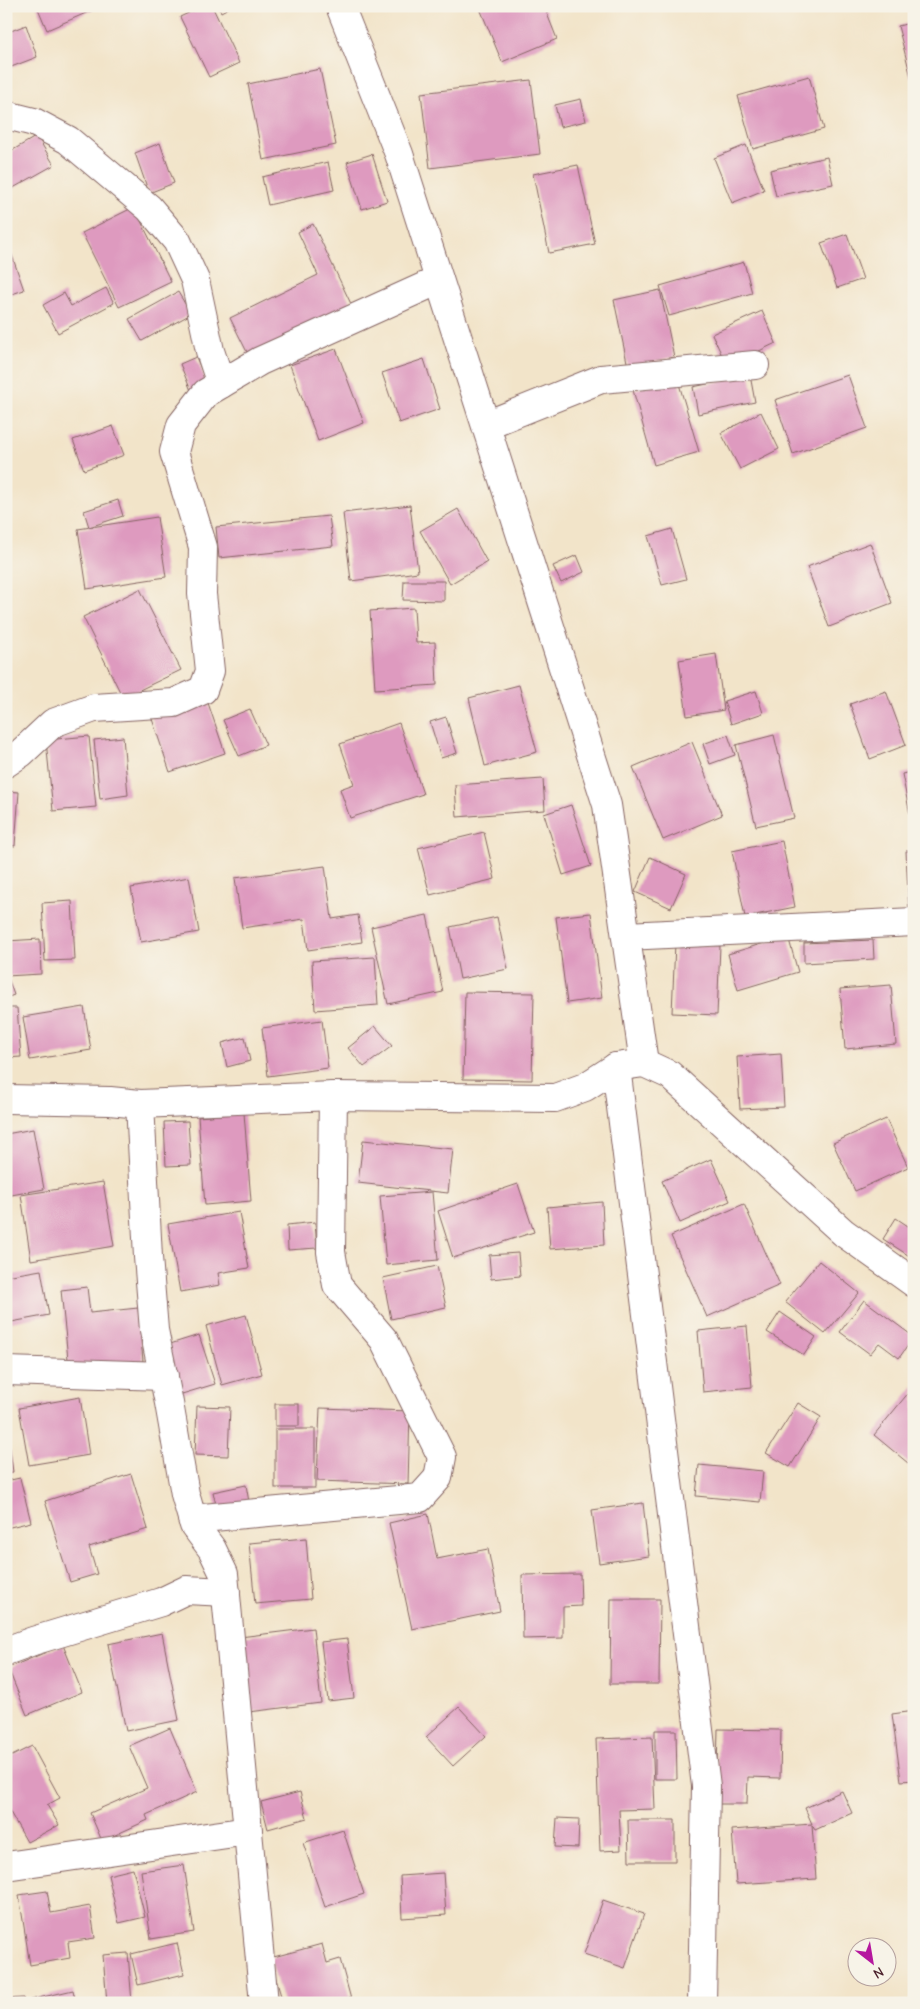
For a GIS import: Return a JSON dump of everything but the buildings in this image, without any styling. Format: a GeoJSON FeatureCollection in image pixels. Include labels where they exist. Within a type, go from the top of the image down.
{"type":"FeatureCollection","features":[{"type":"Feature","properties":{"kind":"street"},"geometry":{"type":"LineString","coordinates":[[340,6],[399,154],[607,805],[644,1063]]}},
{"type":"Feature","properties":{"kind":"street"},"geometry":{"type":"LineString","coordinates":[[6,115],[34,122],[68,140],[149,208],[177,242],[196,280],[210,351],[221,384]]}},
{"type":"Feature","properties":{"kind":"street"},"geometry":{"type":"LineString","coordinates":[[6,764],[54,723],[94,708],[174,703],[203,690],[210,671],[202,594],[203,547],[174,452],[181,425],[206,393],[260,361],[439,280]]}},
{"type":"Feature","properties":{"kind":"street"},"geometry":{"type":"LineString","coordinates":[[486,425],[601,379],[755,365]]}},
{"type":"Feature","properties":{"kind":"street"},"geometry":{"type":"LineString","coordinates":[[626,936],[914,922]]}},
{"type":"Feature","properties":{"kind":"street"},"geometry":{"type":"LineString","coordinates":[[6,1099],[110,1101],[140,1104],[333,1096],[555,1098],[585,1087],[616,1067],[644,1063],[670,1075],[844,1233],[914,1283]]}},
{"type":"Feature","properties":{"kind":"street"},"geometry":{"type":"LineString","coordinates":[[616,1067],[706,1786],[702,2003]]}},
{"type":"Feature","properties":{"kind":"street"},"geometry":{"type":"LineString","coordinates":[[192,1518],[420,1498],[438,1478],[442,1457],[384,1340],[337,1286],[331,1252],[333,1096]]}},
{"type":"Feature","properties":{"kind":"street"},"geometry":{"type":"LineString","coordinates":[[140,1104],[154,1330],[185,1494],[194,1525],[212,1549],[224,1574],[264,2003]]}},
{"type":"Feature","properties":{"kind":"street"},"geometry":{"type":"LineString","coordinates":[[6,1371],[164,1376]]}},
{"type":"Feature","properties":{"kind":"street"},"geometry":{"type":"LineString","coordinates":[[6,1651],[42,1638],[162,1602],[186,1590],[226,1592]]}},
{"type":"Feature","properties":{"kind":"street"},"geometry":{"type":"LineString","coordinates":[[6,1866],[248,1831]]}}]}
